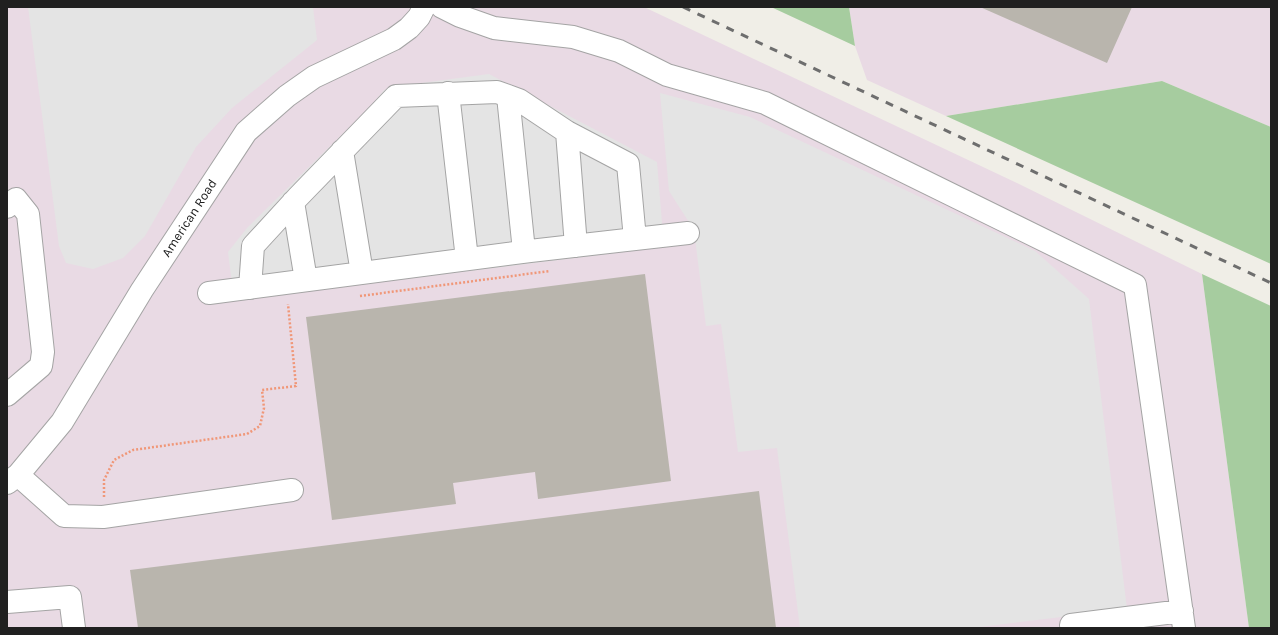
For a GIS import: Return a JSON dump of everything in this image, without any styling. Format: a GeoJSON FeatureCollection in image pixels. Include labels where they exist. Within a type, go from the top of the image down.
{"type":"FeatureCollection","features":[{"type":"Feature","properties":{"kind":"street","name":"American Road"},"geometry":{"type":"LineString","coordinates":[[12,479],[62,422],[142,290],[246,132],[287,96],[314,77],[394,39],[409,28],[419,17],[424,7]]}},
{"type":"Feature","properties":{"kind":"street"},"geometry":{"type":"LineString","coordinates":[[442,7],[460,16],[494,28],[573,37],[620,52],[667,75],[765,103],[1135,284],[1183,619],[1071,626]]}},
{"type":"Feature","properties":{"kind":"street"},"geometry":{"type":"LineString","coordinates":[[250,288],[252,246],[396,96],[497,92],[520,100],[568,132],[628,164],[635,239]]}},
{"type":"Feature","properties":{"kind":"street"},"geometry":{"type":"LineString","coordinates":[[448,93],[467,259]]}},
{"type":"Feature","properties":{"kind":"street"},"geometry":{"type":"LineString","coordinates":[[508,96],[524,251]]}},
{"type":"Feature","properties":{"kind":"street"},"geometry":{"type":"LineString","coordinates":[[568,132],[576,246]]}},
{"type":"Feature","properties":{"kind":"street"},"geometry":{"type":"LineString","coordinates":[[342,151],[362,273]]}},
{"type":"Feature","properties":{"kind":"street"},"geometry":{"type":"LineString","coordinates":[[7,395],[41,366],[43,352],[28,214],[10,198]]}},
{"type":"Feature","properties":{"kind":"street"},"geometry":{"type":"LineString","coordinates":[[293,202],[306,280]]}},
{"type":"Feature","properties":{"kind":"street"},"geometry":{"type":"LineString","coordinates":[[209,293],[524,251],[688,233]]}},
{"type":"Feature","properties":{"kind":"street"},"geometry":{"type":"LineString","coordinates":[[12,479],[64,516],[103,517],[292,490]]}},
{"type":"Feature","properties":{"kind":"street"},"geometry":{"type":"LineString","coordinates":[[7,602],[70,597],[74,628]]}},
{"type":"Feature","properties":{"kind":"path"},"geometry":{"type":"LineString","coordinates":[[374,294],[557,270]]}},
{"type":"Feature","properties":{"kind":"path"},"geometry":{"type":"LineString","coordinates":[[103,517],[104,480],[114,460],[133,450],[247,434],[260,426],[264,408],[262,390],[296,386],[287,304]]}},
{"type":"Feature","properties":{"kind":"shaded area"},"geometry":{"type":"Polygon","coordinates":[[[7,7],[644,7],[1019,184],[1202,274],[1249,628],[7,628],[7,7]]]}},
{"type":"Feature","properties":{"kind":"shaded area"},"geometry":{"type":"Polygon","coordinates":[[[28,7],[313,7],[317,40],[232,108],[196,147],[145,236],[123,258],[93,269],[66,263],[59,246],[28,7]]]}},
{"type":"Feature","properties":{"kind":"shaded area"},"geometry":{"type":"Polygon","coordinates":[[[849,7],[1271,7],[1271,127],[1162,81],[946,116],[867,80],[855,46],[849,7]]]}},
{"type":"Feature","properties":{"kind":"shaded area"},"geometry":{"type":"Polygon","coordinates":[[[489,74],[657,162],[664,247],[234,300],[228,252],[247,228],[371,106],[384,90],[414,84],[489,74]]]}},
{"type":"Feature","properties":{"kind":"shaded area"},"geometry":{"type":"Polygon","coordinates":[[[660,93],[750,117],[1035,251],[1089,299],[1127,609],[972,628],[800,628],[777,448],[738,452],[721,324],[706,326],[694,230],[669,191],[660,93]]]}},
{"type":"Feature","properties":{"kind":"green space"},"geometry":{"type":"Polygon","coordinates":[[[771,7],[849,7],[855,46],[771,7]]]}},
{"type":"Feature","properties":{"kind":"green space"},"geometry":{"type":"Polygon","coordinates":[[[1162,81],[1271,127],[1271,264],[946,116],[1162,81]]]}},
{"type":"Feature","properties":{"kind":"green space"},"geometry":{"type":"Polygon","coordinates":[[[1202,274],[1271,306],[1271,628],[1249,628],[1202,274]]]}},
{"type":"Feature","properties":{"kind":"building"},"geometry":{"type":"Polygon","coordinates":[[[980,7],[1132,7],[1107,63],[980,7]]]}},
{"type":"Feature","properties":{"kind":"building"},"geometry":{"type":"Polygon","coordinates":[[[645,274],[671,481],[538,499],[535,472],[453,483],[456,504],[332,520],[306,317],[645,274]]]}},
{"type":"Feature","properties":{"kind":"building"},"geometry":{"type":"Polygon","coordinates":[[[759,491],[776,628],[138,628],[130,570],[759,491]]]}},
{"type":"Feature","properties":{"kind":"railway"},"geometry":{"type":"LineString","coordinates":[[683,7],[1271,283]]}}]}
